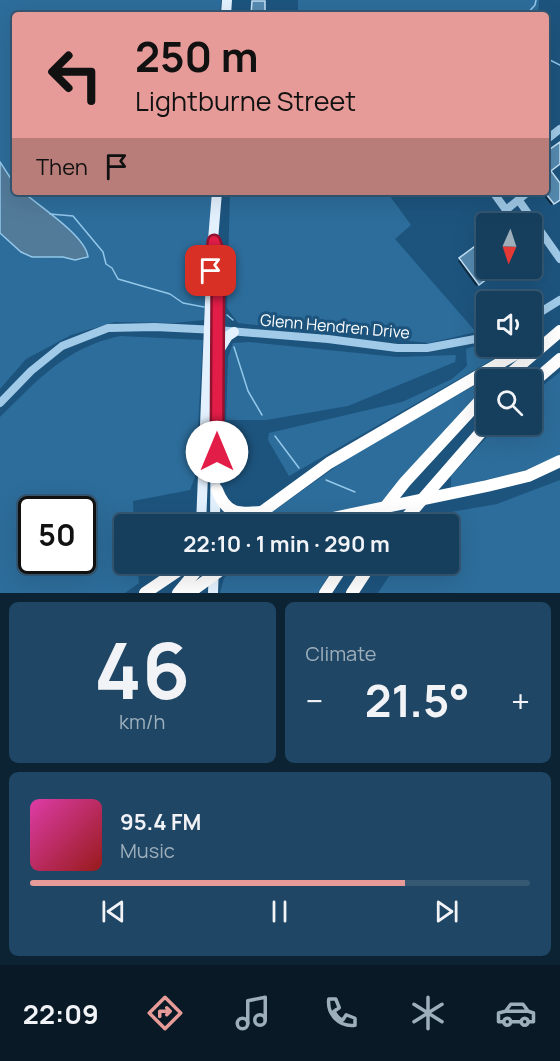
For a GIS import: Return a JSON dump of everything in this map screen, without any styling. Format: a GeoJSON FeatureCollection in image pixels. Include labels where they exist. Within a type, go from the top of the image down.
{"type":"FeatureCollection","features":[{"type":"Feature","properties":{"kind":"highway"},"geometry":{"type":"LineString","coordinates":[[542,340],[560,330]]}},
{"type":"Feature","properties":{"kind":"highway"},"geometry":{"type":"LineString","coordinates":[[516,369],[560,330]]}},
{"type":"Feature","properties":{"kind":"highway"},"geometry":{"type":"LineString","coordinates":[[259,514],[329,463],[511,357]]}},
{"type":"Feature","properties":{"kind":"highway"},"geometry":{"type":"LineString","coordinates":[[542,375],[560,359]]}},
{"type":"Feature","properties":{"kind":"highway"},"geometry":{"type":"LineString","coordinates":[[379,514],[405,482],[476,405]]}},
{"type":"Feature","properties":{"kind":"highway"},"geometry":{"type":"LineString","coordinates":[[408,514],[478,435]]}},
{"type":"Feature","properties":{"kind":"highway"},"geometry":{"type":"LineString","coordinates":[[352,514],[528,476],[560,461]]}},
{"type":"Feature","properties":{"kind":"highway"},"geometry":{"type":"LineString","coordinates":[[217,490],[226,508],[232,513],[262,512]]}},
{"type":"Feature","properties":{"kind":"highway"},"geometry":{"type":"LineString","coordinates":[[145,593],[180,574]]}},
{"type":"Feature","properties":{"kind":"highway"},"geometry":{"type":"LineString","coordinates":[[178,593],[191,574]]}},
{"type":"Feature","properties":{"kind":"highway"},"geometry":{"type":"LineString","coordinates":[[195,590],[208,574]]}},
{"type":"Feature","properties":{"kind":"highway"},"geometry":{"type":"LineString","coordinates":[[325,593],[337,574]]}},
{"type":"Feature","properties":{"kind":"highway"},"geometry":{"type":"LineString","coordinates":[[352,593],[364,574]]}},
{"type":"Feature","properties":{"kind":"main road"},"geometry":{"type":"LineString","coordinates":[[202,514],[218,252],[214,241],[217,195]]}},
{"type":"Feature","properties":{"kind":"main road"},"geometry":{"type":"LineString","coordinates":[[212,330],[217,354],[216,514]]}},
{"type":"Feature","properties":{"kind":"main road"},"geometry":{"type":"LineString","coordinates":[[217,354],[228,336],[234,332]]}},
{"type":"Feature","properties":{"kind":"main road"},"geometry":{"type":"LineString","coordinates":[[195,590],[196,574]]}},
{"type":"Feature","properties":{"kind":"main road"},"geometry":{"type":"LineString","coordinates":[[213,593],[214,574]]}},
{"type":"Feature","properties":{"kind":"street"},"geometry":{"type":"LineString","coordinates":[[495,195],[506,210],[525,195]]}},
{"type":"Feature","properties":{"kind":"street"},"geometry":{"type":"LineString","coordinates":[[519,202],[560,259]]}},
{"type":"Feature","properties":{"kind":"street"},"geometry":{"type":"LineString","coordinates":[[542,311],[560,300]]}},
{"type":"Feature","properties":{"kind":"street","name":"Glenn Hendren Drive"},"geometry":{"type":"LineString","coordinates":[[0,403],[31,371],[62,346],[108,328],[155,327],[212,330],[397,348],[427,348],[476,339]]}},
{"type":"Feature","properties":{"kind":"shaded area"},"geometry":{"type":"Polygon","coordinates":[[[0,0],[221,0],[220,12],[12,12],[12,180],[0,162],[0,0]]]}},
{"type":"Feature","properties":{"kind":"shaded area"},"geometry":{"type":"Polygon","coordinates":[[[298,0],[539,0],[538,12],[298,12],[298,0]]]}},
{"type":"Feature","properties":{"kind":"shaded area"},"geometry":{"type":"Polygon","coordinates":[[[0,162],[12,180],[12,195],[27,195],[61,222],[79,240],[88,257],[75,260],[63,257],[32,257],[21,252],[0,233],[0,162]]]}},
{"type":"Feature","properties":{"kind":"shaded area"},"geometry":{"type":"Polygon","coordinates":[[[26,195],[212,195],[204,320],[174,323],[115,322],[71,335],[26,359],[0,389],[0,233],[21,252],[43,258],[63,257],[82,260],[88,257],[58,219],[26,195]]]}},
{"type":"Feature","properties":{"kind":"shaded area"},"geometry":{"type":"Polygon","coordinates":[[[230,195],[389,195],[411,225],[395,239],[476,332],[429,343],[238,323],[227,308],[230,195]]]}},
{"type":"Feature","properties":{"kind":"shaded area"},"geometry":{"type":"Polygon","coordinates":[[[120,336],[203,340],[195,477],[190,490],[133,501],[134,514],[114,514],[114,574],[138,574],[139,583],[125,593],[0,593],[0,417],[54,367],[84,348],[120,336]]]}},
{"type":"Feature","properties":{"kind":"shaded area"},"geometry":{"type":"Polygon","coordinates":[[[249,342],[397,357],[456,355],[455,362],[348,406],[266,420],[226,420],[228,357],[233,343],[249,342]]]}},
{"type":"Feature","properties":{"kind":"shaded area"},"geometry":{"type":"Polygon","coordinates":[[[476,346],[476,357],[497,357],[289,476],[268,440],[269,433],[402,402],[452,379],[467,366],[466,349],[476,346]]]}},
{"type":"Feature","properties":{"kind":"shaded area"},"geometry":{"type":"Polygon","coordinates":[[[560,372],[560,455],[523,471],[451,488],[451,476],[489,435],[542,435],[542,386],[560,372]]]}},
{"type":"Feature","properties":{"kind":"shaded area"},"geometry":{"type":"Polygon","coordinates":[[[476,385],[476,398],[380,503],[331,514],[269,514],[358,451],[476,385]]]}},
{"type":"Feature","properties":{"kind":"shaded area"},"geometry":{"type":"Polygon","coordinates":[[[560,480],[560,593],[378,593],[390,574],[459,574],[459,514],[440,514],[497,504],[560,480]]]}},
{"type":"Feature","properties":{"kind":"shaded area"},"geometry":{"type":"Polygon","coordinates":[[[229,574],[329,574],[318,593],[220,593],[224,578],[229,574]]]}},
{"type":"Feature","properties":{"kind":"building"},"geometry":{"type":"Polygon","coordinates":[[[252,1],[265,1],[265,12],[251,12],[252,1]]]}},
{"type":"Feature","properties":{"kind":"building"},"geometry":{"type":"Polygon","coordinates":[[[560,142],[560,164],[551,171],[560,183],[560,200],[554,204],[547,195],[549,195],[549,150],[560,142]]]}},
{"type":"Feature","properties":{"kind":"building"},"geometry":{"type":"Polygon","coordinates":[[[476,245],[476,279],[487,279],[479,285],[459,258],[476,245]]]}},
{"type":"Feature","properties":{"kind":"waterway"},"geometry":{"type":"LineString","coordinates":[[529,12],[536,0]]}},
{"type":"Feature","properties":{"kind":"waterway"},"geometry":{"type":"LineString","coordinates":[[549,60],[560,65]]}},
{"type":"Feature","properties":{"kind":"waterway"},"geometry":{"type":"LineString","coordinates":[[50,214],[73,216],[103,252],[106,264],[112,268],[118,279],[170,294],[183,303],[204,307]]}},
{"type":"Feature","properties":{"kind":"waterway"},"geometry":{"type":"LineString","coordinates":[[227,315],[233,320]]}},
{"type":"Feature","properties":{"kind":"waterway"},"geometry":{"type":"LineString","coordinates":[[234,347],[248,391],[262,415]]}},
{"type":"Feature","properties":{"kind":"waterway"},"geometry":{"type":"LineString","coordinates":[[275,436],[299,468]]}},
{"type":"Feature","properties":{"kind":"waterway"},"geometry":{"type":"LineString","coordinates":[[326,480],[355,492]]}},
{"type":"Feature","properties":{"kind":"route"},"geometry":{"type":"LineString","coordinates":[[211,271],[214,241],[218,252],[217,452]]}}]}
